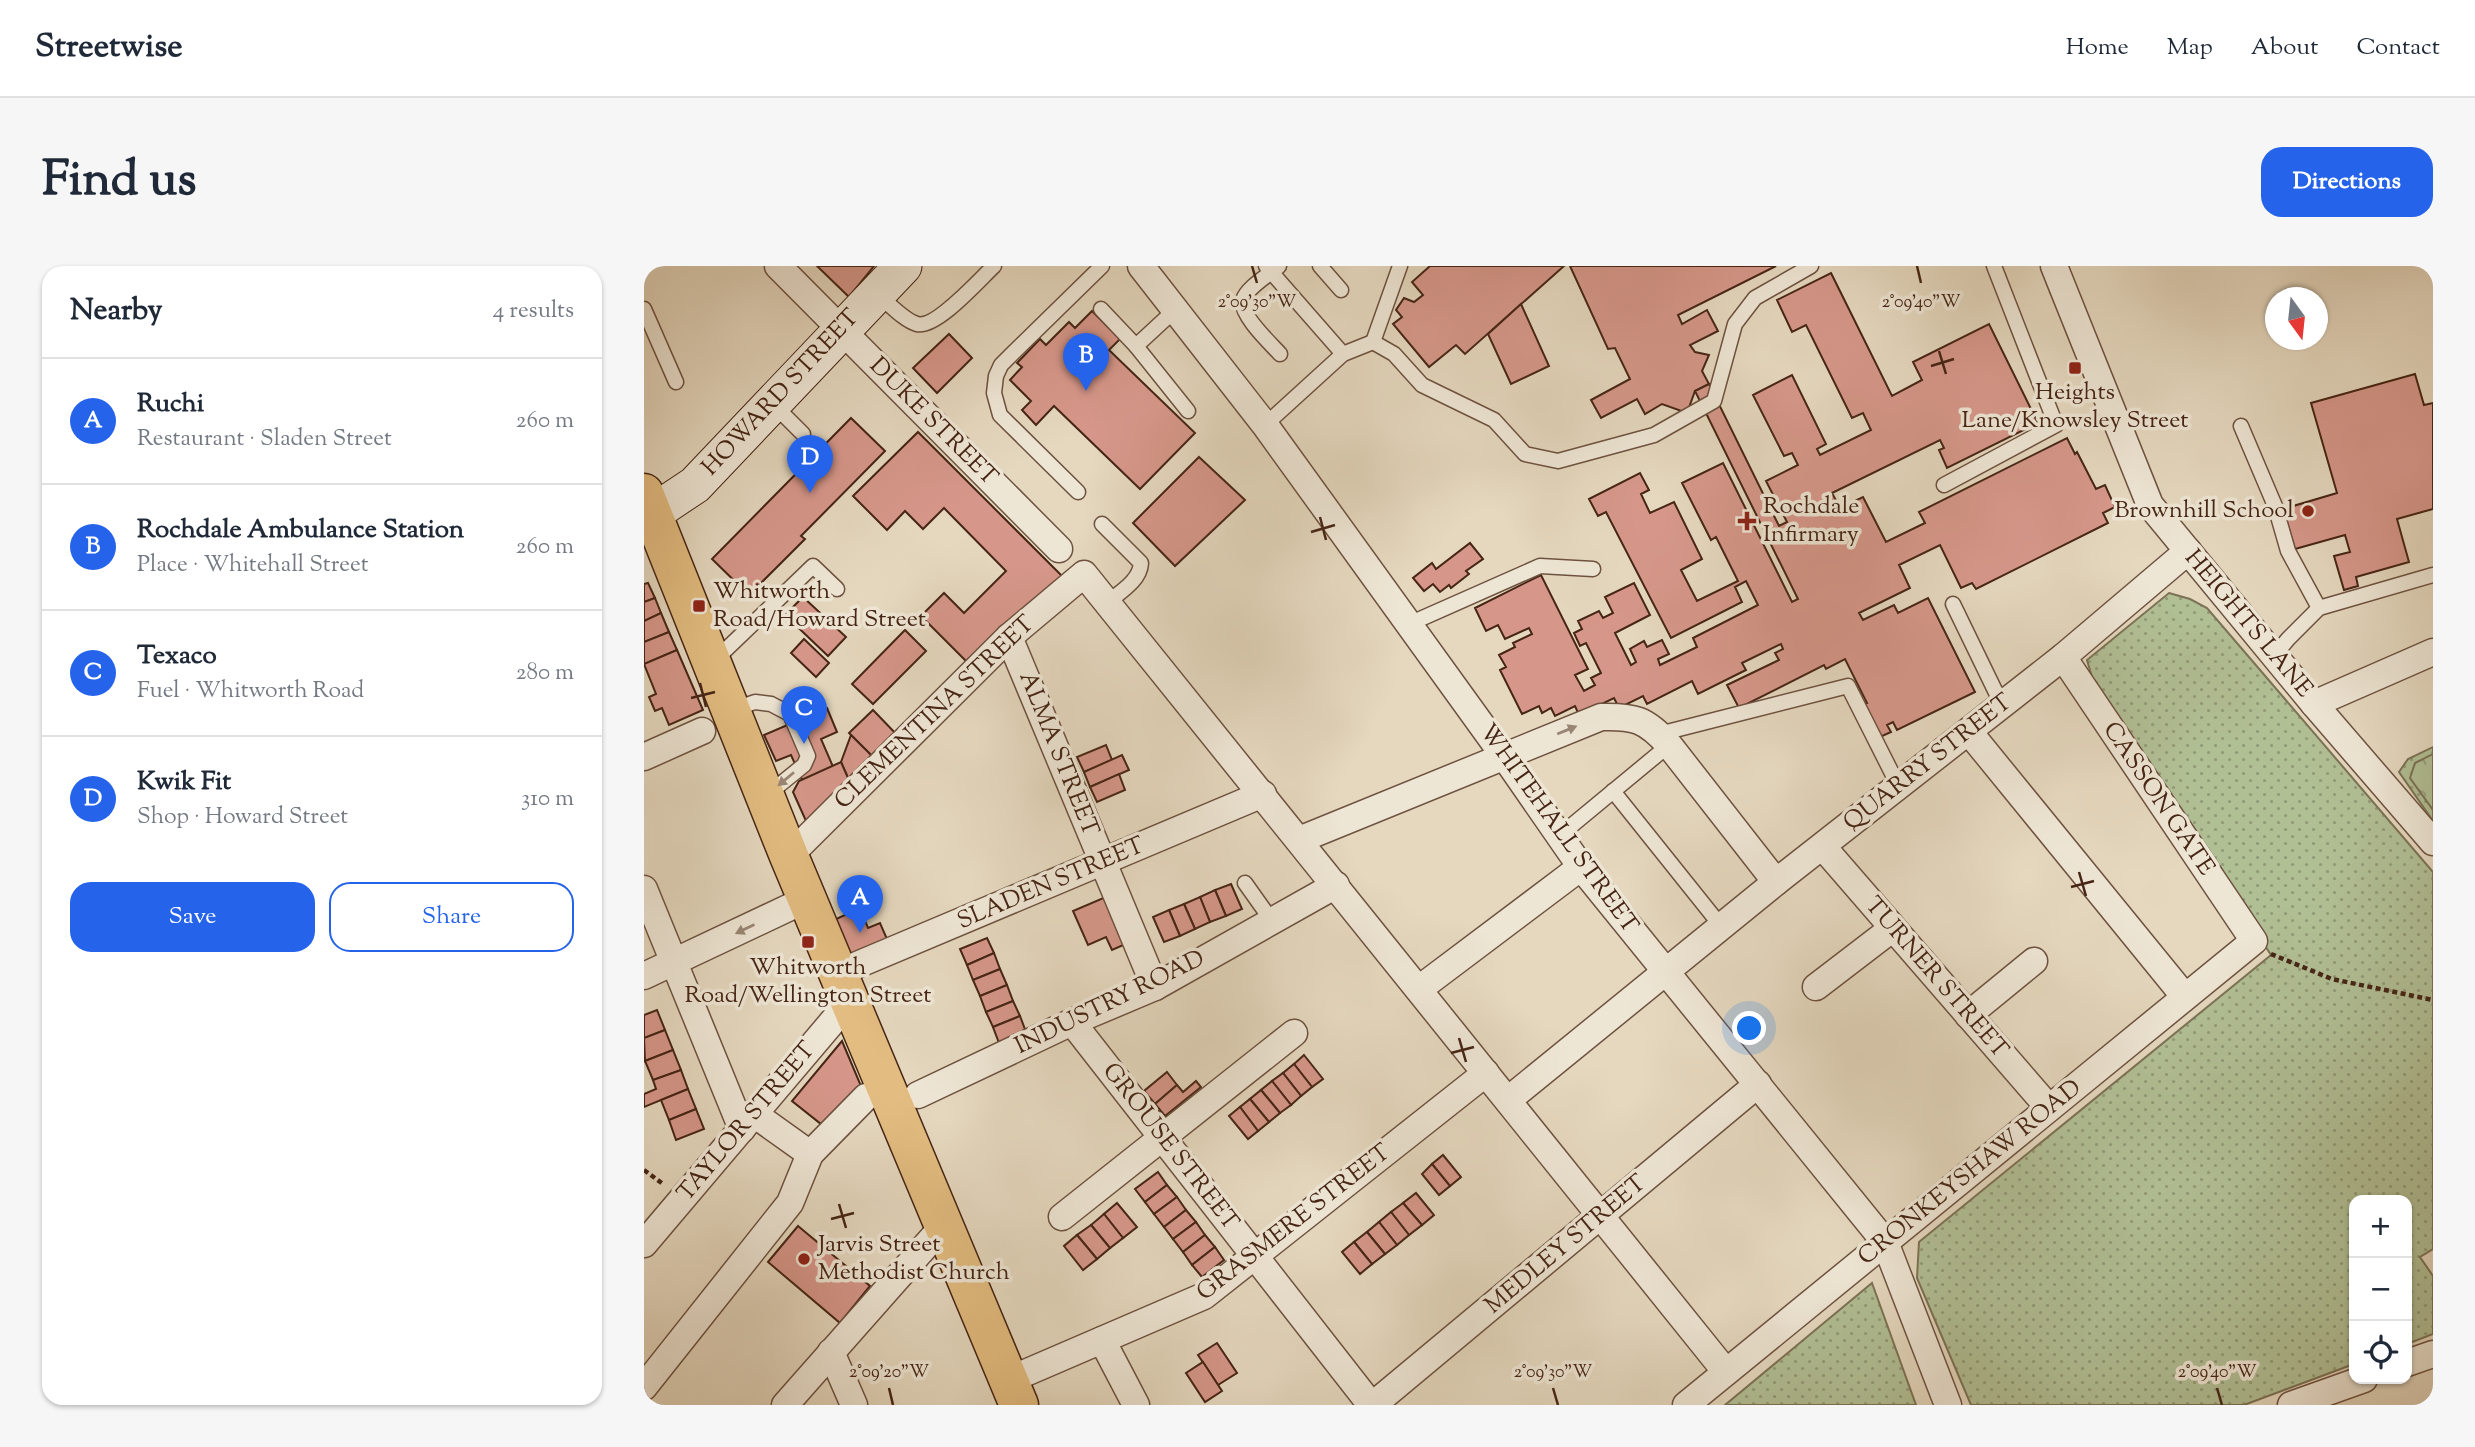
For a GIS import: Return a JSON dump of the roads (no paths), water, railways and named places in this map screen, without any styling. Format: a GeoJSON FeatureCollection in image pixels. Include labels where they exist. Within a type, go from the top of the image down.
{"type":"FeatureCollection","features":[{"type":"Feature","properties":{"kind":"main road"},"geometry":{"type":"LineString","coordinates":[[647,510],[712,663],[717,721],[765,797],[1014,1393]]}},
{"type":"Feature","properties":{"kind":"street","name":"DUKE STREET"},"geometry":{"type":"LineString","coordinates":[[778,266],[1059,549]]}},
{"type":"Feature","properties":{"kind":"street","name":"HOWARD STREET"},"geometry":{"type":"LineString","coordinates":[[647,510],[695,485],[903,266]]}},
{"type":"Feature","properties":{"kind":"street","name":"WHITEHALL STREET"},"geometry":{"type":"LineString","coordinates":[[1141,266],[1265,425],[1581,867],[1885,1242],[1948,1405]]}},
{"type":"Feature","properties":{"kind":"street","name":"HEIGHTS LANE"},"geometry":{"type":"LineString","coordinates":[[2054,266],[2150,505],[2314,704],[2433,842]]}},
{"type":"Feature","properties":{"kind":"street","name":"QUARRY STREET"},"geometry":{"type":"LineString","coordinates":[[1508,1100],[1776,882],[2063,657],[2188,551]]}},
{"type":"Feature","properties":{"kind":"street","name":"CLEMENTINA STREET"},"geometry":{"type":"LineString","coordinates":[[789,856],[1009,637],[1084,574],[1107,603]]}},
{"type":"Feature","properties":{"kind":"street"},"geometry":{"type":"LineString","coordinates":[[1107,603],[1726,1372]]}},
{"type":"Feature","properties":{"kind":"street","name":"ALMA STREET"},"geometry":{"type":"LineString","coordinates":[[1009,637],[1155,987]]}},
{"type":"Feature","properties":{"kind":"street"},"geometry":{"type":"LineString","coordinates":[[2314,704],[2433,652]]}},
{"type":"Feature","properties":{"kind":"street","name":"CASSON GATE"},"geometry":{"type":"LineString","coordinates":[[2063,657],[2254,941]]}},
{"type":"Feature","properties":{"kind":"street"},"geometry":{"type":"LineString","coordinates":[[1299,839],[1601,717],[1629,716],[1664,739],[1776,882]]}},
{"type":"Feature","properties":{"kind":"street"},"geometry":{"type":"LineString","coordinates":[[644,757],[717,721]]}},
{"type":"Feature","properties":{"kind":"street"},"geometry":{"type":"LineString","coordinates":[[1969,732],[2185,997]]}},
{"type":"Feature","properties":{"kind":"street","name":"SLADEN STREET"},"geometry":{"type":"LineString","coordinates":[[844,987],[1102,862],[1263,794]]}},
{"type":"Feature","properties":{"kind":"street","name":"TURNER STREET"},"geometry":{"type":"LineString","coordinates":[[1823,847],[2049,1108]]}},
{"type":"Feature","properties":{"kind":"street"},"geometry":{"type":"LineString","coordinates":[[1419,989],[1581,867]]}},
{"type":"Feature","properties":{"kind":"street","name":"INDUSTRY ROAD"},"geometry":{"type":"LineString","coordinates":[[918,1095],[1072,1022],[1155,987],[1336,885]]}},
{"type":"Feature","properties":{"kind":"street"},"geometry":{"type":"LineString","coordinates":[[644,889],[748,1121],[810,1154]]}},
{"type":"Feature","properties":{"kind":"street"},"geometry":{"type":"LineString","coordinates":[[644,976],[807,899]]}},
{"type":"Feature","properties":{"kind":"street"},"geometry":{"type":"LineString","coordinates":[[1816,987],[1893,928]]}},
{"type":"Feature","properties":{"kind":"street","name":"CRONKEYSHAW ROAD"},"geometry":{"type":"LineString","coordinates":[[1686,1405],[2254,941]]}},
{"type":"Feature","properties":{"kind":"street"},"geometry":{"type":"LineString","coordinates":[[1968,1015],[2034,961]]}},
{"type":"Feature","properties":{"kind":"street","name":"TAYLOR STREET"},"geometry":{"type":"LineString","coordinates":[[644,1244],[748,1121],[844,987]]}},
{"type":"Feature","properties":{"kind":"street","name":"GROUSE STREET"},"geometry":{"type":"LineString","coordinates":[[1072,1022],[1372,1405]]}},
{"type":"Feature","properties":{"kind":"street"},"geometry":{"type":"LineString","coordinates":[[1062,1217],[1294,1033]]}},
{"type":"Feature","properties":{"kind":"street","name":"GRASMERE STREET"},"geometry":{"type":"LineString","coordinates":[[1014,1393],[1102,1340],[1204,1296],[1486,1073]]}},
{"type":"Feature","properties":{"kind":"street","name":"MEDLEY STREET"},"geometry":{"type":"LineString","coordinates":[[1372,1405],[1758,1084]]}},
{"type":"Feature","properties":{"kind":"street"},"geometry":{"type":"LineString","coordinates":[[644,1387],[790,1203],[810,1154],[866,1097]]}},
{"type":"Feature","properties":{"kind":"street"},"geometry":{"type":"LineString","coordinates":[[785,1405],[944,1225]]}},
{"type":"Feature","properties":{"kind":"street"},"geometry":{"type":"LineString","coordinates":[[1102,1340],[1136,1405]]}},
{"type":"Feature","properties":{"kind":"street"},"geometry":{"type":"LineString","coordinates":[[831,1352],[854,1405]]}},
{"type":"Feature","properties":{"kind":"street"},"geometry":{"type":"LineString","coordinates":[[2412,1361],[2433,1354]]}},
{"type":"Feature","properties":{"kind":"street"},"geometry":{"type":"LineString","coordinates":[[2291,1405],[2350,1384]]}},
{"type":"Feature","properties":{"kind":"lane"},"geometry":{"type":"LineString","coordinates":[[876,293],[920,325],[935,321],[994,266]]}},
{"type":"Feature","properties":{"kind":"lane"},"geometry":{"type":"LineString","coordinates":[[1078,492],[1000,415],[994,393],[996,376],[1001,365],[1102,266]]}},
{"type":"Feature","properties":{"kind":"lane"},"geometry":{"type":"LineString","coordinates":[[1320,266],[1341,290]]}},
{"type":"Feature","properties":{"kind":"lane"},"geometry":{"type":"LineString","coordinates":[[1265,425],[1343,355],[1373,342],[1400,266]]}},
{"type":"Feature","properties":{"kind":"lane"},"geometry":{"type":"LineString","coordinates":[[1373,342],[1394,354],[1422,384],[1494,420],[1525,454],[1558,461],[1654,435],[1714,401],[1735,324],[1755,298],[1811,266]]}},
{"type":"Feature","properties":{"kind":"lane"},"geometry":{"type":"LineString","coordinates":[[1944,485],[2056,425],[1994,266]]}},
{"type":"Feature","properties":{"kind":"lane"},"geometry":{"type":"LineString","coordinates":[[1280,354],[1250,320],[1243,307],[1243,300],[1250,290],[1272,268],[1343,355]]}},
{"type":"Feature","properties":{"kind":"lane"},"geometry":{"type":"LineString","coordinates":[[644,309],[676,382]]}},
{"type":"Feature","properties":{"kind":"lane"},"geometry":{"type":"LineString","coordinates":[[1101,309],[1136,346],[1188,411]]}},
{"type":"Feature","properties":{"kind":"lane"},"geometry":{"type":"LineString","coordinates":[[1136,346],[1176,309]]}},
{"type":"Feature","properties":{"kind":"lane"},"geometry":{"type":"LineString","coordinates":[[772,403],[803,434]]}},
{"type":"Feature","properties":{"kind":"lane"},"geometry":{"type":"LineString","coordinates":[[2241,426],[2275,506],[2288,551],[2319,608]]}},
{"type":"Feature","properties":{"kind":"lane"},"geometry":{"type":"LineString","coordinates":[[1102,524],[1141,563],[1141,570],[1135,579],[1107,603]]}},
{"type":"Feature","properties":{"kind":"lane"},"geometry":{"type":"LineString","coordinates":[[712,663],[813,566],[837,589]]}},
{"type":"Feature","properties":{"kind":"lane"},"geometry":{"type":"LineString","coordinates":[[1409,624],[1540,566],[1593,569]]}},
{"type":"Feature","properties":{"kind":"lane"},"geometry":{"type":"LineString","coordinates":[[2274,656],[2319,608],[2433,575]]}},
{"type":"Feature","properties":{"kind":"lane"},"geometry":{"type":"LineString","coordinates":[[1953,604],[2002,705]]}},
{"type":"Feature","properties":{"kind":"lane"},"geometry":{"type":"LineString","coordinates":[[1559,836],[1613,791],[1664,739],[1847,686],[1899,787]]}},
{"type":"Feature","properties":{"kind":"lane"},"geometry":{"type":"LineString","coordinates":[[717,721],[755,702],[771,704],[790,714],[808,756],[804,765],[765,797]]}},
{"type":"Feature","properties":{"kind":"lane"},"geometry":{"type":"LineString","coordinates":[[1613,791],[1721,926]]}},
{"type":"Feature","properties":{"kind":"lane"},"geometry":{"type":"LineString","coordinates":[[1245,883],[1272,921]]}},
{"type":"Feature","properties":{"kind":"place","name":"Heights Lane/Knowsley Street"},"geometry":{"type":"Point","coordinates":[2075,368]}},
{"type":"Feature","properties":{"kind":"place","name":"Rochdale Ambulance Station"},"geometry":{"type":"Point","coordinates":[1086,391]}},
{"type":"Feature","properties":{"kind":"place","name":"Kwik Fit"},"geometry":{"type":"Point","coordinates":[810,493]}},
{"type":"Feature","properties":{"kind":"place","name":"Brownhill School"},"geometry":{"type":"Point","coordinates":[2308,511]}},
{"type":"Feature","properties":{"kind":"place","name":"Rochdale Infirmary"},"geometry":{"type":"Point","coordinates":[1747,521]}},
{"type":"Feature","properties":{"kind":"place","name":"Whitworth Road/Howard Street"},"geometry":{"type":"Point","coordinates":[699,606]}},
{"type":"Feature","properties":{"kind":"place","name":"Texaco"},"geometry":{"type":"Point","coordinates":[804,744]}},
{"type":"Feature","properties":{"kind":"place","name":"Ruchi"},"geometry":{"type":"Point","coordinates":[860,933]}},
{"type":"Feature","properties":{"kind":"place","name":"Whitworth Road/Wellington Street"},"geometry":{"type":"Point","coordinates":[808,942]}},
{"type":"Feature","properties":{"kind":"place","name":"Jarvis Street Methodist Church"},"geometry":{"type":"Point","coordinates":[804,1259]}}]}
